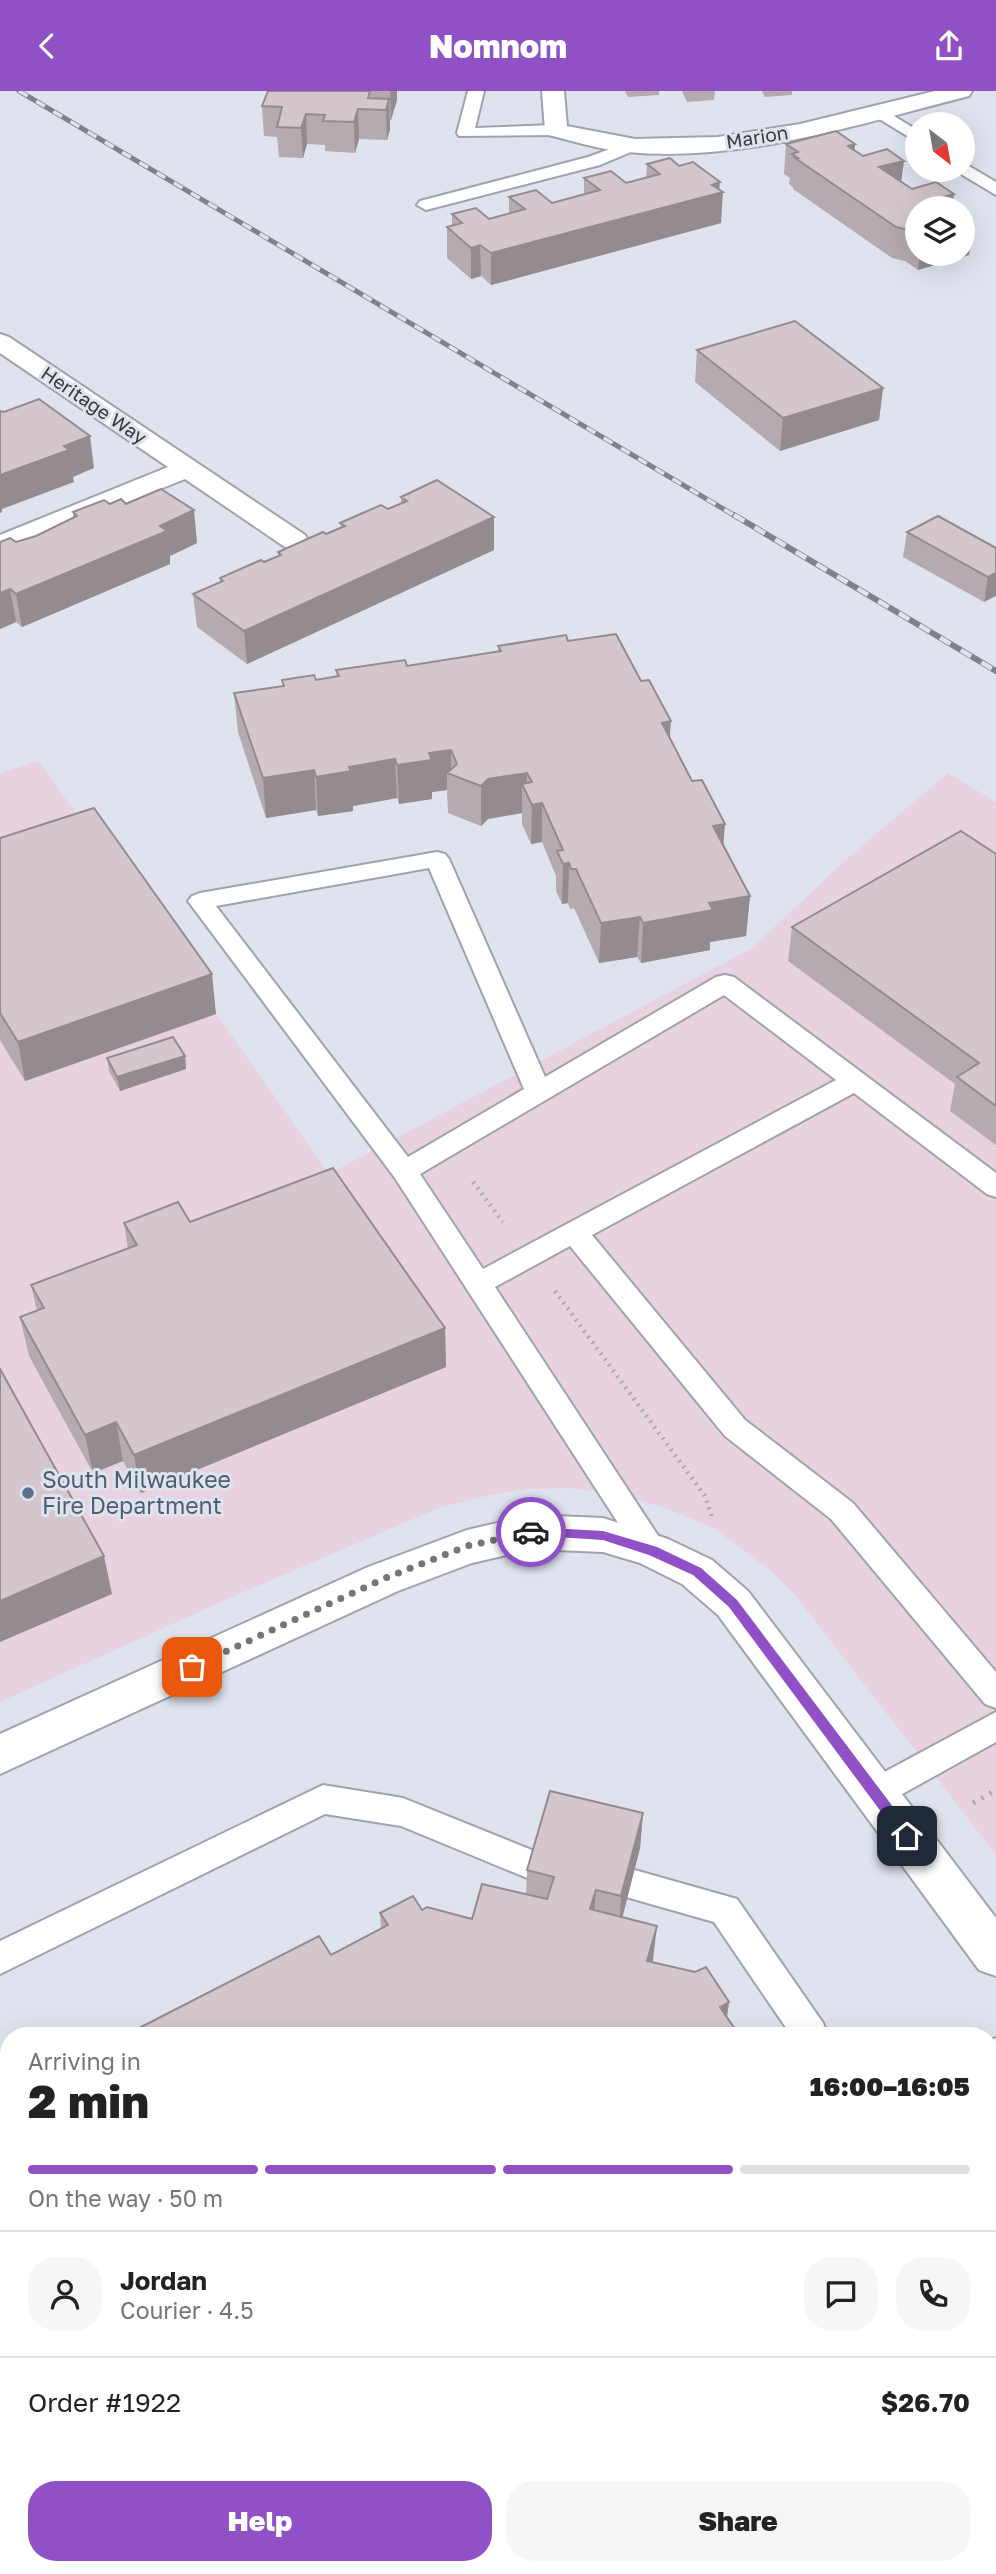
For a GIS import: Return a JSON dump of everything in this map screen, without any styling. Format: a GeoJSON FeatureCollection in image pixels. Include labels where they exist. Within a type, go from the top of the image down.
{"type":"FeatureCollection","features":[{"type":"Feature","properties":{"kind":"street"},"geometry":{"type":"LineString","coordinates":[[553,91],[556,130]]}},
{"type":"Feature","properties":{"kind":"street","name":"Marion"},"geometry":{"type":"LineString","coordinates":[[556,130],[632,146],[732,142],[806,129],[961,91]]}},
{"type":"Feature","properties":{"kind":"street","name":"Heritage Way"},"geometry":{"type":"LineString","coordinates":[[0,342],[295,541]]}},
{"type":"Feature","properties":{"kind":"street"},"geometry":{"type":"LineString","coordinates":[[0,545],[189,468]]}},
{"type":"Feature","properties":{"kind":"street"},"geometry":{"type":"LineString","coordinates":[[0,1755],[383,1579],[467,1546],[532,1532],[603,1535],[653,1551],[697,1572],[733,1603],[996,1955]]}},
{"type":"Feature","properties":{"kind":"lane"},"geometry":{"type":"LineString","coordinates":[[476,91],[465,133],[556,130]]}},
{"type":"Feature","properties":{"kind":"lane"},"geometry":{"type":"LineString","coordinates":[[879,112],[905,129]]}},
{"type":"Feature","properties":{"kind":"lane"},"geometry":{"type":"LineString","coordinates":[[426,205],[594,161],[632,146]]}},
{"type":"Feature","properties":{"kind":"lane"},"geometry":{"type":"LineString","coordinates":[[975,176],[996,190]]}},
{"type":"Feature","properties":{"kind":"lane"},"geometry":{"type":"LineString","coordinates":[[539,1093],[437,859],[200,901],[404,1171],[653,1551]]}},
{"type":"Feature","properties":{"kind":"lane"},"geometry":{"type":"LineString","coordinates":[[404,1171],[725,983],[996,1187]]}},
{"type":"Feature","properties":{"kind":"lane"},"geometry":{"type":"LineString","coordinates":[[478,1285],[855,1081]]}},
{"type":"Feature","properties":{"kind":"lane"},"geometry":{"type":"LineString","coordinates":[[574,1232],[735,1428],[842,1511],[996,1695]]}},
{"type":"Feature","properties":{"kind":"lane"},"geometry":{"type":"LineString","coordinates":[[875,1793],[996,1726]]}},
{"type":"Feature","properties":{"kind":"lane"},"geometry":{"type":"LineString","coordinates":[[0,1958],[323,1799],[403,1812],[537,1867]]}},
{"type":"Feature","properties":{"kind":"lane"},"geometry":{"type":"LineString","coordinates":[[631,1884],[725,1910],[805,2027]]}},
{"type":"Feature","properties":{"kind":"path"},"geometry":{"type":"LineString","coordinates":[[468,1175],[505,1225]]}},
{"type":"Feature","properties":{"kind":"path"},"geometry":{"type":"LineString","coordinates":[[549,1284],[705,1496],[713,1520]]}},
{"type":"Feature","properties":{"kind":"path"},"geometry":{"type":"LineString","coordinates":[[972,1803],[996,1790]]}},
{"type":"Feature","properties":{"kind":"shaded area"},"geometry":{"type":"Polygon","coordinates":[[[39,761],[329,1174],[752,948],[850,856],[948,773],[996,802],[996,1855],[795,1595],[770,1570],[715,1529],[668,1509],[613,1493],[568,1488],[534,1489],[503,1492],[441,1507],[241,1593],[0,1702],[0,773],[39,761]]]}},
{"type":"Feature","properties":{"kind":"building"},"geometry":{"type":"Polygon","coordinates":[[[268,91],[370,91],[368,98],[389,99],[386,110],[358,109],[354,122],[323,121],[325,115],[306,114],[301,128],[277,127],[282,107],[262,106],[268,91]]]}},
{"type":"Feature","properties":{"kind":"building"},"geometry":{"type":"Polygon","coordinates":[[[836,131],[855,144],[848,146],[863,156],[887,149],[904,161],[879,167],[912,189],[936,182],[954,194],[905,196],[905,229],[896,227],[795,158],[798,158],[792,154],[798,152],[786,144],[836,131]]]}},
{"type":"Feature","properties":{"kind":"building"},"geometry":{"type":"Polygon","coordinates":[[[670,158],[679,166],[693,162],[720,182],[712,185],[723,192],[491,253],[480,245],[471,248],[447,227],[462,223],[452,214],[476,208],[489,219],[525,209],[509,197],[536,190],[552,203],[600,190],[584,178],[611,171],[626,183],[660,174],[647,164],[670,158]]]}},
{"type":"Feature","properties":{"kind":"building"},"geometry":{"type":"Polygon","coordinates":[[[795,321],[883,388],[783,418],[697,350],[795,321]]]}},
{"type":"Feature","properties":{"kind":"building"},"geometry":{"type":"Polygon","coordinates":[[[39,399],[90,436],[64,446],[69,450],[0,475],[0,411],[4,412],[39,399]]]}},
{"type":"Feature","properties":{"kind":"building"},"geometry":{"type":"Polygon","coordinates":[[[437,480],[494,517],[244,631],[193,594],[223,581],[220,578],[261,560],[264,562],[281,555],[278,552],[323,532],[326,534],[345,526],[340,523],[381,505],[388,509],[407,501],[401,497],[437,480]]]}},
{"type":"Feature","properties":{"kind":"building"},"geometry":{"type":"Polygon","coordinates":[[[161,489],[194,510],[160,526],[167,531],[16,594],[10,589],[0,593],[0,542],[10,538],[16,542],[36,536],[77,516],[73,512],[104,500],[110,504],[121,499],[126,504],[161,489]]]}},
{"type":"Feature","properties":{"kind":"building"},"geometry":{"type":"Polygon","coordinates":[[[938,516],[996,548],[996,573],[988,577],[907,532],[938,516]]]}},
{"type":"Feature","properties":{"kind":"building"},"geometry":{"type":"Polygon","coordinates":[[[616,634],[641,681],[649,680],[671,721],[662,723],[692,781],[702,780],[725,824],[713,826],[750,896],[709,903],[713,910],[643,923],[640,917],[601,923],[576,869],[571,869],[569,863],[563,864],[557,851],[563,850],[542,803],[532,805],[522,784],[532,782],[527,773],[488,779],[481,786],[447,773],[457,764],[451,750],[429,753],[432,760],[397,765],[395,759],[349,767],[351,771],[316,777],[314,770],[263,778],[234,693],[284,686],[282,680],[314,675],[316,680],[339,676],[336,670],[405,660],[407,666],[501,651],[498,646],[566,635],[568,641],[616,634]]]}},
{"type":"Feature","properties":{"kind":"building"},"geometry":{"type":"Polygon","coordinates":[[[94,808],[212,974],[18,1042],[0,1013],[0,838],[94,808]]]}},
{"type":"Feature","properties":{"kind":"building"},"geometry":{"type":"Polygon","coordinates":[[[961,831],[996,854],[996,1106],[957,1077],[979,1063],[792,927],[961,831]]]}},
{"type":"Feature","properties":{"kind":"building"},"geometry":{"type":"Polygon","coordinates":[[[173,1037],[185,1056],[117,1077],[107,1058],[173,1037]]]}},
{"type":"Feature","properties":{"kind":"building"},"geometry":{"type":"Polygon","coordinates":[[[333,1168],[445,1328],[134,1455],[116,1422],[85,1435],[20,1317],[44,1308],[31,1285],[137,1245],[124,1223],[178,1202],[190,1222],[333,1168]]]}},
{"type":"Feature","properties":{"kind":"building","name":"South Milwaukee Fire Department"},"geometry":{"type":"Polygon","coordinates":[[[0,1369],[104,1556],[0,1601],[0,1369]]]}},
{"type":"Feature","properties":{"kind":"building"},"geometry":{"type":"Polygon","coordinates":[[[550,1791],[643,1813],[621,1896],[596,1890],[590,1909],[657,1926],[647,1961],[695,1972],[706,1967],[729,2002],[720,2007],[734,2027],[141,2027],[319,1936],[331,1955],[388,1925],[380,1913],[413,1896],[422,1910],[427,1907],[472,1919],[482,1884],[547,1899],[554,1877],[527,1870],[550,1791]]]}},
{"type":"Feature","properties":{"kind":"railway"},"geometry":{"type":"LineString","coordinates":[[19,91],[737,517]]}},
{"type":"Feature","properties":{"kind":"railway"},"geometry":{"type":"LineString","coordinates":[[734,515],[996,671]]}},
{"type":"Feature","properties":{"kind":"way so far"},"geometry":{"type":"LineString","coordinates":[[192,1667],[383,1579],[467,1546],[531,1532]]}},
{"type":"Feature","properties":{"kind":"place","name":"South Milwaukee Fire Department"},"geometry":{"type":"Point","coordinates":[28,1493]}},
{"type":"Feature","properties":{"kind":"route"},"geometry":{"type":"LineString","coordinates":[[531,1532],[603,1535],[653,1551],[697,1572],[733,1603],[907,1836]]}}]}
